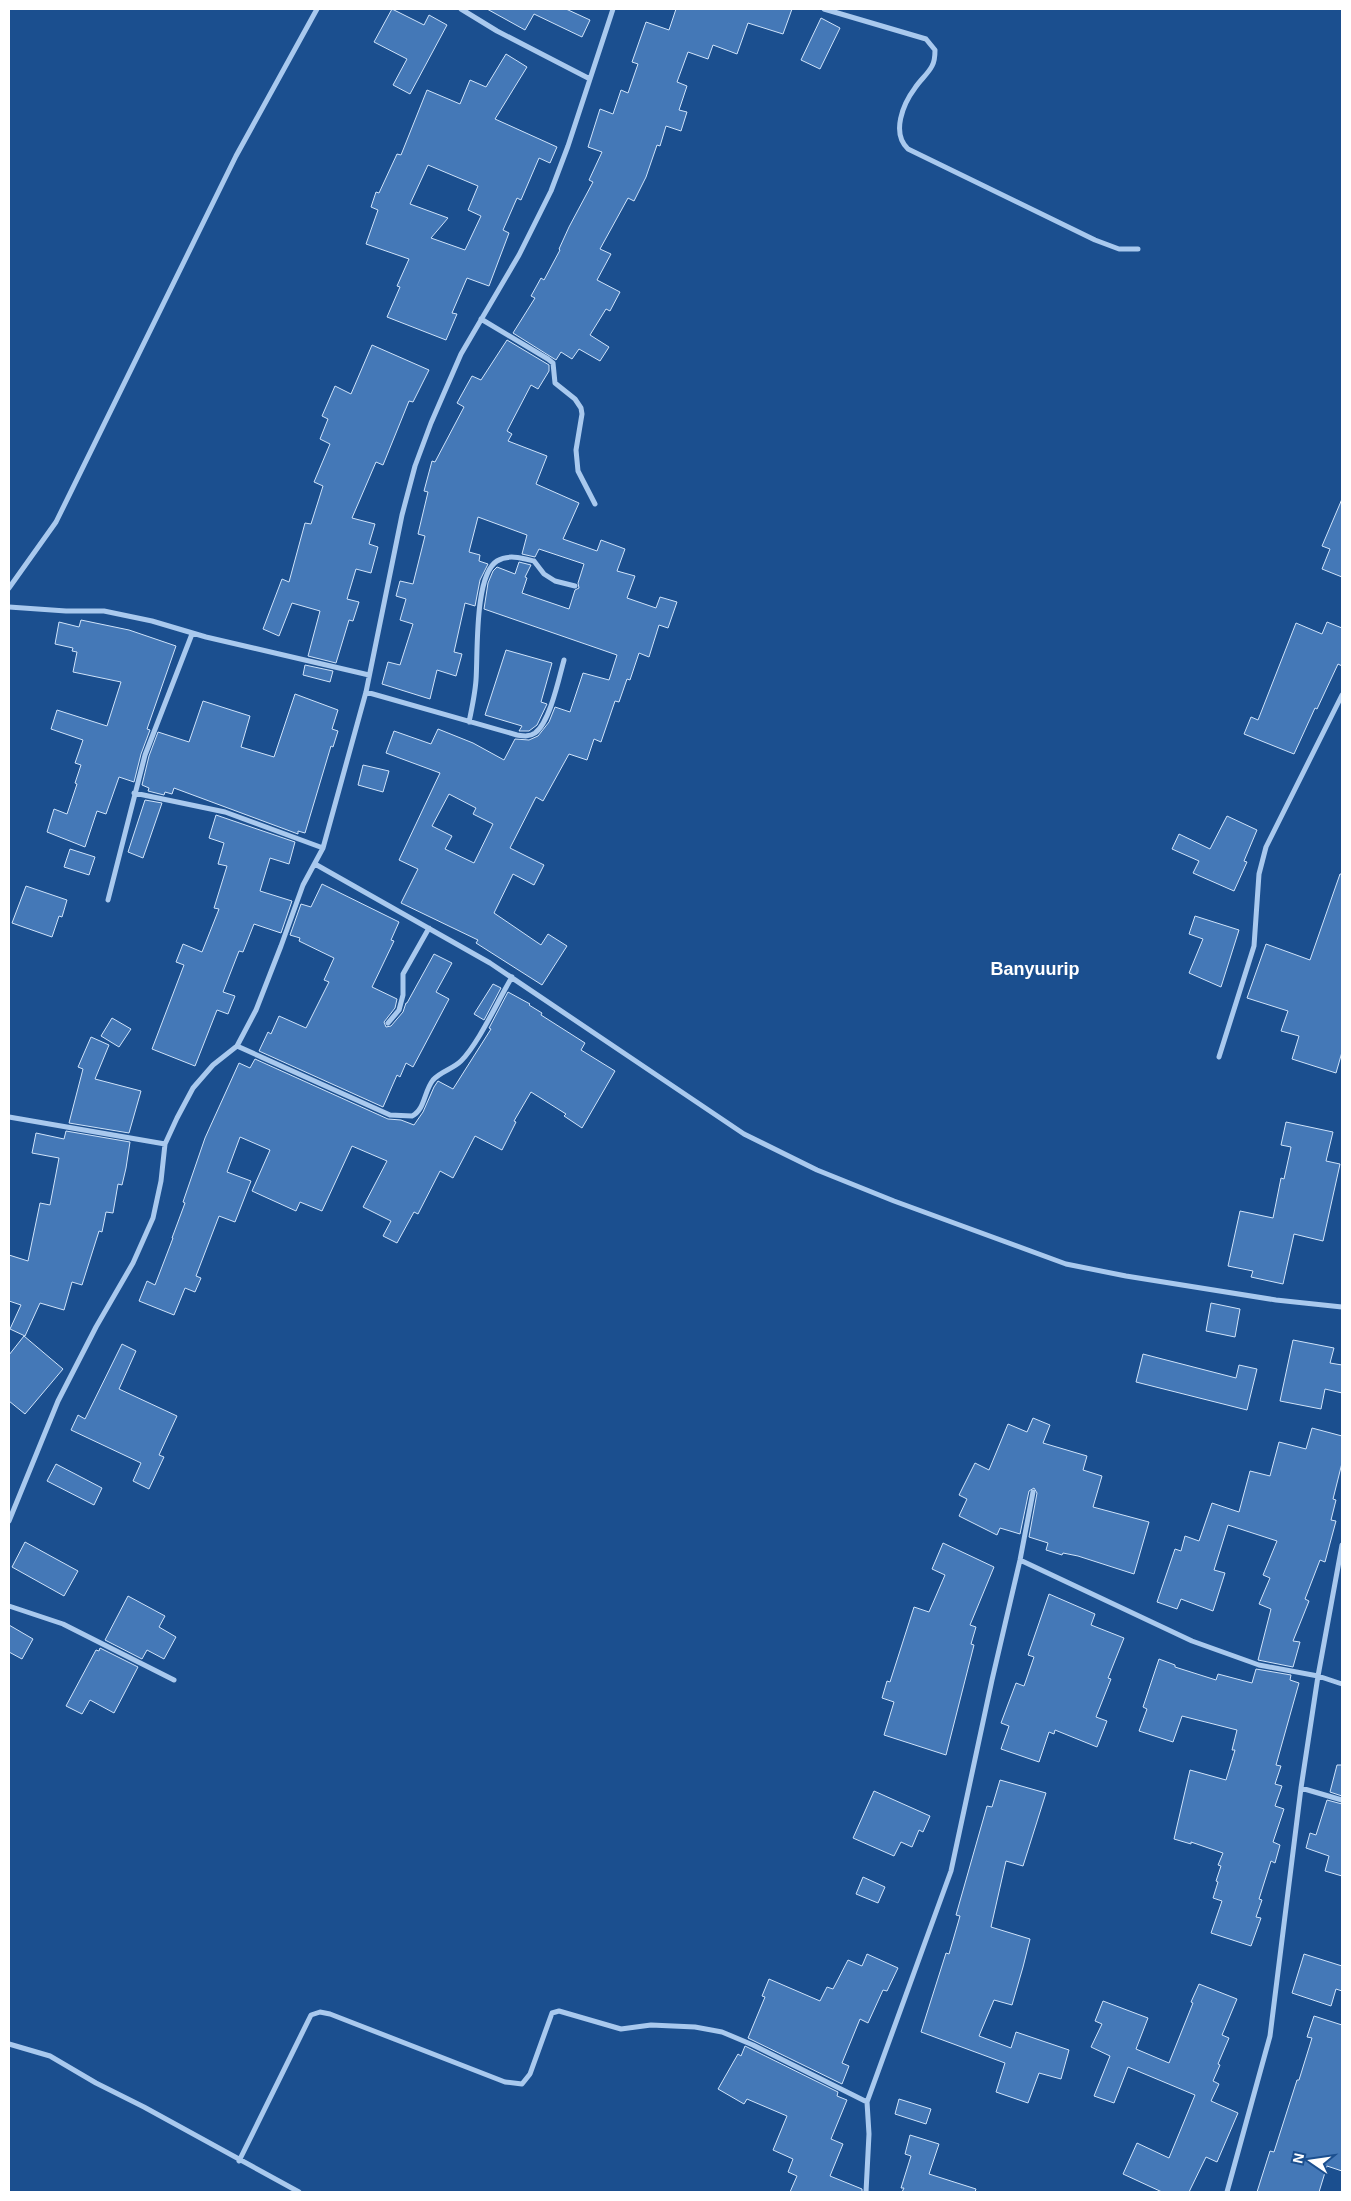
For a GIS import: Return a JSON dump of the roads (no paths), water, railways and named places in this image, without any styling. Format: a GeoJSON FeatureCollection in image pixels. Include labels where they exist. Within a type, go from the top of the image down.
{"type":"FeatureCollection","features":[{"type":"Feature","properties":{"kind":"street"},"geometry":{"type":"LineString","coordinates":[[9,588],[56,522],[236,156],[317,9]]}},
{"type":"Feature","properties":{"kind":"street"},"geometry":{"type":"LineString","coordinates":[[461,9],[497,31],[590,79]]}},
{"type":"Feature","properties":{"kind":"street"},"geometry":{"type":"LineString","coordinates":[[9,1521],[58,1401],[96,1327],[134,1263],[153,1218],[161,1181],[165,1144],[193,1088],[213,1065],[237,1046],[256,1010],[303,885],[323,848],[366,692],[402,515],[415,466],[431,423],[461,354],[519,255],[551,191],[568,146],[613,9]]}},
{"type":"Feature","properties":{"kind":"street"},"geometry":{"type":"LineString","coordinates":[[824,9],[926,40],[935,50],[932,66],[914,89],[900,121],[900,137],[902,143],[908,149],[1095,240],[1118,249],[1138,249]]}},
{"type":"Feature","properties":{"kind":"street"},"geometry":{"type":"LineString","coordinates":[[482,319],[548,359],[553,364],[556,385],[576,399],[582,414],[576,450],[578,471],[596,504]]}},
{"type":"Feature","properties":{"kind":"street"},"geometry":{"type":"LineString","coordinates":[[469,722],[476,680],[479,612],[486,577],[491,566],[496,561],[508,557],[534,561],[544,574],[555,581],[575,586]]}},
{"type":"Feature","properties":{"kind":"street"},"geometry":{"type":"LineString","coordinates":[[9,606],[66,611],[104,611],[152,621],[192,634],[369,675]]}},
{"type":"Feature","properties":{"kind":"street"},"geometry":{"type":"LineString","coordinates":[[108,900],[145,755],[192,634]]}},
{"type":"Feature","properties":{"kind":"street"},"geometry":{"type":"LineString","coordinates":[[366,692],[516,736],[528,736],[534,734],[546,719],[564,660]]}},
{"type":"Feature","properties":{"kind":"street"},"geometry":{"type":"LineString","coordinates":[[1219,1057],[1254,946],[1259,874],[1266,847],[1342,695]]}},
{"type":"Feature","properties":{"kind":"street"},"geometry":{"type":"LineString","coordinates":[[134,793],[225,812],[323,848]]}},
{"type":"Feature","properties":{"kind":"street"},"geometry":{"type":"LineString","coordinates":[[315,864],[512,977],[744,1134],[817,1170],[1066,1264],[1126,1276],[1276,1300],[1342,1307]]}},
{"type":"Feature","properties":{"kind":"street"},"geometry":{"type":"LineString","coordinates":[[388,1023],[399,1010],[403,995],[403,974],[429,928]]}},
{"type":"Feature","properties":{"kind":"street"},"geometry":{"type":"LineString","coordinates":[[237,1046],[390,1115],[412,1116],[421,1108],[429,1086],[434,1079],[444,1071],[455,1067],[468,1053],[512,977]]}},
{"type":"Feature","properties":{"kind":"street"},"geometry":{"type":"LineString","coordinates":[[9,1117],[165,1144]]}},
{"type":"Feature","properties":{"kind":"street"},"geometry":{"type":"LineString","coordinates":[[866,2192],[869,2134],[867,2102],[951,1871],[1020,1560],[1033,1492]]}},
{"type":"Feature","properties":{"kind":"street"},"geometry":{"type":"LineString","coordinates":[[1227,2192],[1270,2036],[1301,1788],[1318,1676],[1342,1546]]}},
{"type":"Feature","properties":{"kind":"street"},"geometry":{"type":"LineString","coordinates":[[1020,1560],[1192,1641],[1259,1665],[1318,1676],[1342,1684]]}},
{"type":"Feature","properties":{"kind":"street"},"geometry":{"type":"LineString","coordinates":[[9,1606],[64,1624],[174,1680]]}},
{"type":"Feature","properties":{"kind":"street"},"geometry":{"type":"LineString","coordinates":[[1301,1788],[1342,1800]]}},
{"type":"Feature","properties":{"kind":"street"},"geometry":{"type":"LineString","coordinates":[[239,2161],[311,2015],[320,2012],[330,2014],[506,2082],[522,2084],[530,2074],[552,2013],[560,2011],[621,2029],[651,2025],[695,2027],[722,2032],[753,2045],[867,2102]]}},
{"type":"Feature","properties":{"kind":"street"},"geometry":{"type":"LineString","coordinates":[[9,2044],[50,2056],[239,2161],[300,2192]]}},
{"type":"Feature","properties":{"kind":"district","name":"Banyuurip"},"geometry":{"type":"Point","coordinates":[1035,969]}}]}
